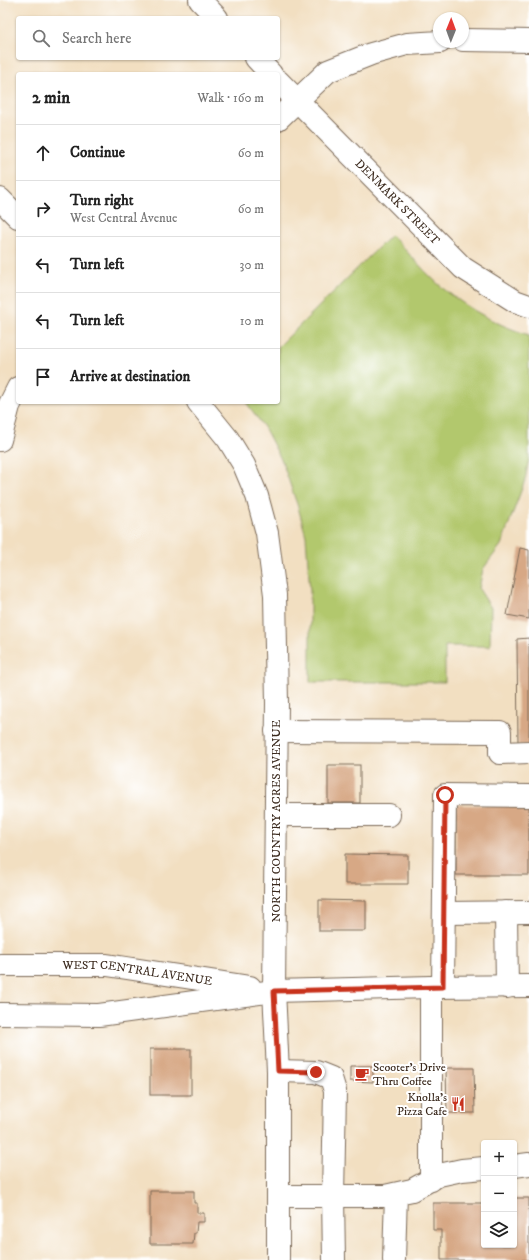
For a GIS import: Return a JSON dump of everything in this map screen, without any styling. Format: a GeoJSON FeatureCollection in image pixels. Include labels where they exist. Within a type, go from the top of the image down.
{"type":"FeatureCollection","features":[{"type":"Feature","properties":{"kind":"street"},"geometry":{"type":"LineString","coordinates":[[200,0],[215,16]]}},
{"type":"Feature","properties":{"kind":"street"},"geometry":{"type":"LineString","coordinates":[[469,40],[529,41]]}},
{"type":"Feature","properties":{"kind":"street"},"geometry":{"type":"LineString","coordinates":[[280,117],[328,71],[371,54],[407,44],[433,42]]}},
{"type":"Feature","properties":{"kind":"street"},"geometry":{"type":"LineString","coordinates":[[258,60],[270,72]]}},
{"type":"Feature","properties":{"kind":"street","name":"DENMARK STREET"},"geometry":{"type":"LineString","coordinates":[[280,83],[463,268],[515,301],[529,306]]}},
{"type":"Feature","properties":{"kind":"street"},"geometry":{"type":"LineString","coordinates":[[0,198],[16,215]]}},
{"type":"Feature","properties":{"kind":"street"},"geometry":{"type":"LineString","coordinates":[[0,440],[9,406],[16,392]]}},
{"type":"Feature","properties":{"kind":"street","name":"NORTH COUNTRY ACRES AVENUE"},"geometry":{"type":"LineString","coordinates":[[200,404],[228,439],[244,465],[257,496],[267,533],[275,595],[276,815],[274,991],[278,1071],[278,1260]]}},
{"type":"Feature","properties":{"kind":"street"},"geometry":{"type":"LineString","coordinates":[[276,731],[500,732],[500,753],[529,752]]}},
{"type":"Feature","properties":{"kind":"street"},"geometry":{"type":"LineString","coordinates":[[431,1180],[437,987],[444,912],[445,795],[529,796]]}},
{"type":"Feature","properties":{"kind":"street"},"geometry":{"type":"LineString","coordinates":[[276,815],[389,815]]}},
{"type":"Feature","properties":{"kind":"street"},"geometry":{"type":"LineString","coordinates":[[444,912],[529,912]]}},
{"type":"Feature","properties":{"kind":"street"},"geometry":{"type":"LineString","coordinates":[[506,912],[507,987]]}},
{"type":"Feature","properties":{"kind":"street","name":"WEST CENTRAL AVENUE"},"geometry":{"type":"LineString","coordinates":[[0,965],[107,965],[274,991]]}},
{"type":"Feature","properties":{"kind":"street","name":"WEST CENTRAL AVENUE"},"geometry":{"type":"LineString","coordinates":[[0,1014],[99,1015],[274,991],[529,986]]}},
{"type":"Feature","properties":{"kind":"street"},"geometry":{"type":"LineString","coordinates":[[278,1071],[316,1072],[331,1078],[335,1091],[333,1196],[334,1260]]}},
{"type":"Feature","properties":{"kind":"street"},"geometry":{"type":"LineString","coordinates":[[517,1166],[529,1164]]}},
{"type":"Feature","properties":{"kind":"street"},"geometry":{"type":"LineString","coordinates":[[278,1196],[385,1196],[412,1190],[439,1175],[462,1170],[481,1168]]}},
{"type":"Feature","properties":{"kind":"street"},"geometry":{"type":"LineString","coordinates":[[394,1260],[396,1194]]}},
{"type":"Feature","properties":{"kind":"green space"},"geometry":{"type":"Polygon","coordinates":[[[391,235],[445,290],[475,311],[507,327],[529,335],[529,458],[525,480],[501,545],[483,569],[479,589],[491,608],[490,646],[445,646],[445,682],[310,682],[310,591],[306,536],[298,507],[282,461],[264,427],[247,404],[280,404],[280,345],[391,235]]]}},
{"type":"Feature","properties":{"kind":"building"},"geometry":{"type":"Polygon","coordinates":[[[520,548],[529,550],[529,619],[507,615],[520,548]]]}},
{"type":"Feature","properties":{"kind":"building"},"geometry":{"type":"Polygon","coordinates":[[[529,638],[529,745],[518,745],[517,639],[529,638]]]}},
{"type":"Feature","properties":{"kind":"building"},"geometry":{"type":"Polygon","coordinates":[[[328,765],[360,765],[360,803],[328,803],[328,765]]]}},
{"type":"Feature","properties":{"kind":"building"},"geometry":{"type":"Polygon","coordinates":[[[456,805],[529,805],[529,875],[456,875],[456,805]]]}},
{"type":"Feature","properties":{"kind":"building"},"geometry":{"type":"Polygon","coordinates":[[[345,854],[408,855],[408,884],[345,884],[345,854]]]}},
{"type":"Feature","properties":{"kind":"building"},"geometry":{"type":"Polygon","coordinates":[[[319,900],[366,901],[366,931],[319,931],[319,900]]]}},
{"type":"Feature","properties":{"kind":"building"},"geometry":{"type":"Polygon","coordinates":[[[150,1049],[191,1049],[191,1095],[150,1095],[150,1049]]]}},
{"type":"Feature","properties":{"kind":"building","name":"Scooter's Drive Thru Coffee"},"geometry":{"type":"Polygon","coordinates":[[[350,1066],[373,1066],[373,1082],[350,1081],[350,1066]]]}},
{"type":"Feature","properties":{"kind":"building"},"geometry":{"type":"Polygon","coordinates":[[[446,1068],[474,1068],[475,1113],[447,1113],[446,1068]]]}},
{"type":"Feature","properties":{"kind":"building"},"geometry":{"type":"Polygon","coordinates":[[[150,1191],[194,1191],[194,1203],[197,1203],[197,1213],[204,1213],[204,1222],[197,1222],[193,1244],[150,1244],[150,1191]]]}},
{"type":"Feature","properties":{"kind":"building"},"geometry":{"type":"Polygon","coordinates":[[[517,1198],[529,1198],[529,1260],[441,1260],[441,1230],[433,1230],[433,1203],[481,1203],[481,1248],[517,1248],[517,1198]]]}},
{"type":"Feature","properties":{"kind":"place","name":"Scooter's Drive Thru Coffee"},"geometry":{"type":"Point","coordinates":[362,1074]}},
{"type":"Feature","properties":{"kind":"place","name":"Knolla's Pizza Cafe"},"geometry":{"type":"Point","coordinates":[458,1104]}},
{"type":"Feature","properties":{"kind":"route"},"geometry":{"type":"LineString","coordinates":[[316,1072],[278,1071],[274,991],[443,987],[445,795]]}}]}
